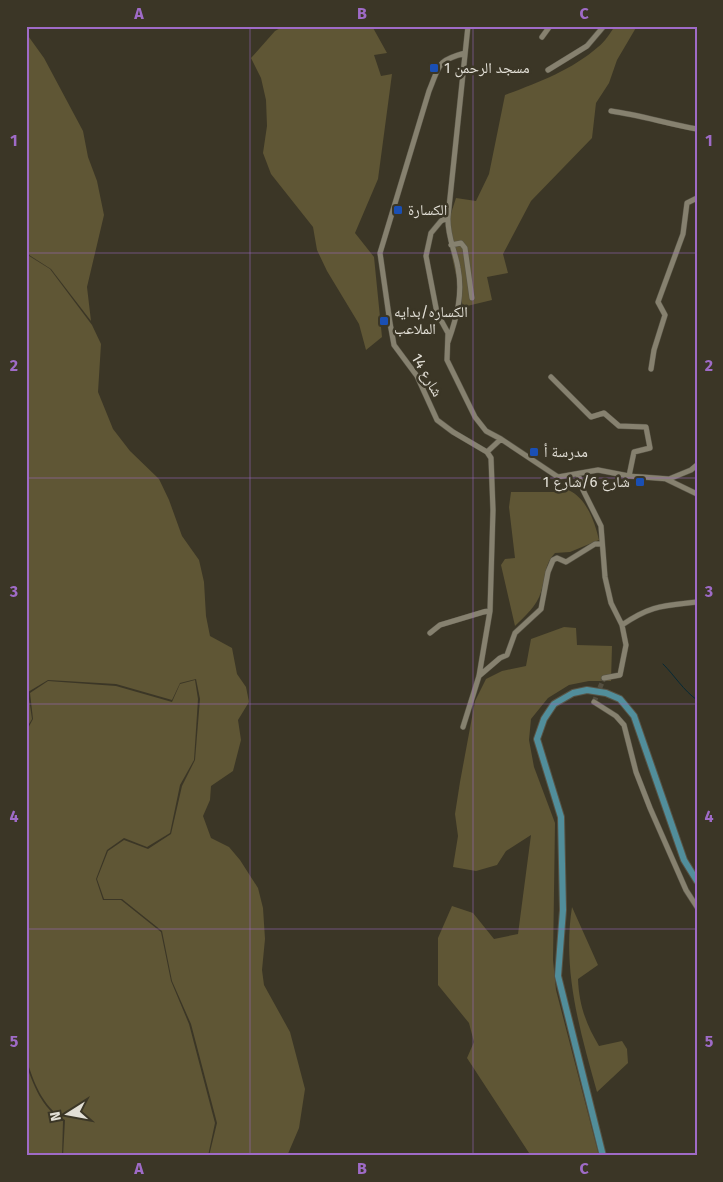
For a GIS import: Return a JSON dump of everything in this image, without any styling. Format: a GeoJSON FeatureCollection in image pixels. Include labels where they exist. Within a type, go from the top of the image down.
{"type":"FeatureCollection","features":[{"type":"Feature","properties":{"kind":"main road"},"geometry":{"type":"LineString","coordinates":[[603,1156],[558,976],[563,910],[561,817],[538,739],[544,719],[554,704],[573,693],[587,690],[606,693],[620,699],[634,716],[684,860],[697,881]]}},
{"type":"Feature","properties":{"kind":"street"},"geometry":{"type":"LineString","coordinates":[[448,342],[459,311],[458,268],[448,230],[448,217],[468,26]]}},
{"type":"Feature","properties":{"kind":"street"},"geometry":{"type":"LineString","coordinates":[[542,37],[550,26]]}},
{"type":"Feature","properties":{"kind":"street"},"geometry":{"type":"LineString","coordinates":[[548,70],[587,46],[604,26]]}},
{"type":"Feature","properties":{"kind":"street","name":"شارع 14"},"geometry":{"type":"LineString","coordinates":[[465,53],[446,58],[439,66],[429,91],[380,253],[394,345],[417,376],[437,420],[453,432],[488,452]]}},
{"type":"Feature","properties":{"kind":"street"},"geometry":{"type":"LineString","coordinates":[[611,111],[640,115],[663,123],[697,129]]}},
{"type":"Feature","properties":{"kind":"street"},"geometry":{"type":"LineString","coordinates":[[652,369],[654,350],[665,315],[658,302],[683,234],[687,203],[697,198]]}},
{"type":"Feature","properties":{"kind":"street"},"geometry":{"type":"LineString","coordinates":[[448,217],[441,221],[431,233],[426,256],[437,314],[448,333],[447,360],[471,409],[486,431],[501,439],[558,478],[598,470],[629,476],[665,479],[697,494]]}},
{"type":"Feature","properties":{"kind":"street"},"geometry":{"type":"LineString","coordinates":[[451,245],[460,243],[465,248],[472,298]]}},
{"type":"Feature","properties":{"kind":"street"},"geometry":{"type":"LineString","coordinates":[[551,377],[591,417],[604,413],[618,426],[646,427],[650,448],[634,452],[629,476]]}},
{"type":"Feature","properties":{"kind":"street"},"geometry":{"type":"LineString","coordinates":[[463,727],[478,676],[490,610],[493,510],[491,458],[488,452],[501,439]]}},
{"type":"Feature","properties":{"kind":"street"},"geometry":{"type":"LineString","coordinates":[[665,479],[691,470],[697,465]]}},
{"type":"Feature","properties":{"kind":"street"},"geometry":{"type":"LineString","coordinates":[[578,474],[583,490],[601,526],[605,578],[611,603],[622,625],[626,645],[620,675],[604,678]]}},
{"type":"Feature","properties":{"kind":"street"},"geometry":{"type":"LineString","coordinates":[[478,676],[500,658],[508,655],[516,633],[541,608],[548,572],[553,560],[557,558],[566,562],[595,544],[602,544]]}},
{"type":"Feature","properties":{"kind":"street"},"geometry":{"type":"LineString","coordinates":[[622,625],[640,612],[657,606],[697,602]]}},
{"type":"Feature","properties":{"kind":"street"},"geometry":{"type":"LineString","coordinates":[[430,633],[440,625],[490,610]]}},
{"type":"Feature","properties":{"kind":"street"},"geometry":{"type":"LineString","coordinates":[[594,702],[616,716],[624,725],[636,772],[650,808],[686,890],[697,907]]}},
{"type":"Feature","properties":{"kind":"shaded area"},"geometry":{"type":"Polygon","coordinates":[[[284,26],[372,26],[387,53],[374,55],[381,76],[392,74],[378,179],[355,233],[374,257],[382,337],[366,350],[359,324],[327,271],[317,250],[313,227],[271,174],[263,153],[267,126],[266,100],[261,78],[251,58],[275,31],[284,26]]]}},
{"type":"Feature","properties":{"kind":"shaded area"},"geometry":{"type":"Polygon","coordinates":[[[615,26],[637,26],[617,60],[609,83],[596,103],[592,138],[531,201],[503,254],[508,273],[487,277],[492,300],[463,307],[446,229],[456,198],[476,201],[489,174],[505,95],[542,81],[577,63],[601,45],[615,26]]]}},
{"type":"Feature","properties":{"kind":"shaded area"},"geometry":{"type":"Polygon","coordinates":[[[26,33],[44,58],[83,131],[88,157],[97,181],[104,215],[87,287],[91,321],[51,269],[26,253],[26,33]]]}},
{"type":"Feature","properties":{"kind":"shaded area"},"geometry":{"type":"Polygon","coordinates":[[[26,254],[50,269],[92,325],[101,344],[98,392],[113,429],[130,451],[159,479],[182,536],[199,560],[204,582],[206,616],[210,636],[232,648],[237,674],[246,687],[249,702],[238,720],[241,740],[233,771],[211,786],[210,800],[203,816],[211,838],[229,847],[240,860],[258,888],[263,908],[265,939],[262,970],[264,985],[290,1032],[305,1089],[299,1128],[287,1156],[209,1156],[217,1123],[191,1024],[172,981],[162,931],[122,899],[104,899],[97,879],[108,851],[124,840],[148,849],[171,834],[182,786],[195,760],[200,699],[196,679],[180,683],[172,700],[116,684],[48,680],[28,692],[32,719],[26,729],[26,254]]]}},
{"type":"Feature","properties":{"kind":"shaded area"},"geometry":{"type":"Polygon","coordinates":[[[568,490],[585,504],[599,540],[570,552],[555,553],[551,557],[537,602],[515,626],[501,565],[505,559],[515,558],[509,507],[511,492],[568,490]]]}},
{"type":"Feature","properties":{"kind":"shaded area"},"geometry":{"type":"Polygon","coordinates":[[[564,627],[576,628],[577,645],[612,646],[611,681],[589,681],[569,685],[548,698],[531,719],[529,740],[534,767],[555,823],[553,960],[556,990],[599,1156],[531,1156],[467,1058],[474,1042],[469,1023],[438,985],[438,938],[452,906],[473,913],[494,939],[518,934],[531,835],[506,851],[497,865],[476,871],[453,867],[458,836],[455,814],[475,701],[486,679],[502,671],[526,666],[531,639],[564,627]]]}},
{"type":"Feature","properties":{"kind":"shaded area"},"geometry":{"type":"Polygon","coordinates":[[[195,680],[198,699],[194,760],[180,785],[170,833],[147,847],[124,838],[107,850],[96,879],[103,900],[121,900],[161,932],[171,981],[189,1024],[215,1123],[208,1156],[63,1156],[65,1120],[50,1108],[45,1101],[32,1076],[26,1058],[26,732],[33,719],[30,693],[48,681],[116,686],[172,702],[180,684],[195,680]]]}},
{"type":"Feature","properties":{"kind":"shaded area"},"geometry":{"type":"Polygon","coordinates":[[[572,907],[598,965],[578,979],[582,1006],[590,1030],[599,1046],[622,1041],[627,1049],[628,1063],[597,1092],[574,1001],[569,954],[572,907]]]}},
{"type":"Feature","properties":{"kind":"shaded area"},"geometry":{"type":"Polygon","coordinates":[[[26,1063],[35,1088],[44,1103],[49,1110],[63,1121],[62,1156],[26,1156],[26,1063]]]}},
{"type":"Feature","properties":{"kind":"waterway"},"geometry":{"type":"LineString","coordinates":[[663,664],[687,692],[697,700]]}},
{"type":"Feature","properties":{"kind":"tunnel"},"geometry":{"type":"LineString","coordinates":[[594,702],[604,678]]}},
{"type":"Feature","properties":{"kind":"place","name":"مسجد الرحمن 1"},"geometry":{"type":"Point","coordinates":[434,68]}},
{"type":"Feature","properties":{"kind":"place","name":"الكسارة"},"geometry":{"type":"Point","coordinates":[398,210]}},
{"type":"Feature","properties":{"kind":"place","name":"الكساره/بدايه الملاعب"},"geometry":{"type":"Point","coordinates":[384,321]}},
{"type":"Feature","properties":{"kind":"place","name":"مدرسة أ"},"geometry":{"type":"Point","coordinates":[534,452]}},
{"type":"Feature","properties":{"kind":"place","name":"شارع 6/شارع 1"},"geometry":{"type":"Point","coordinates":[640,482]}}]}
